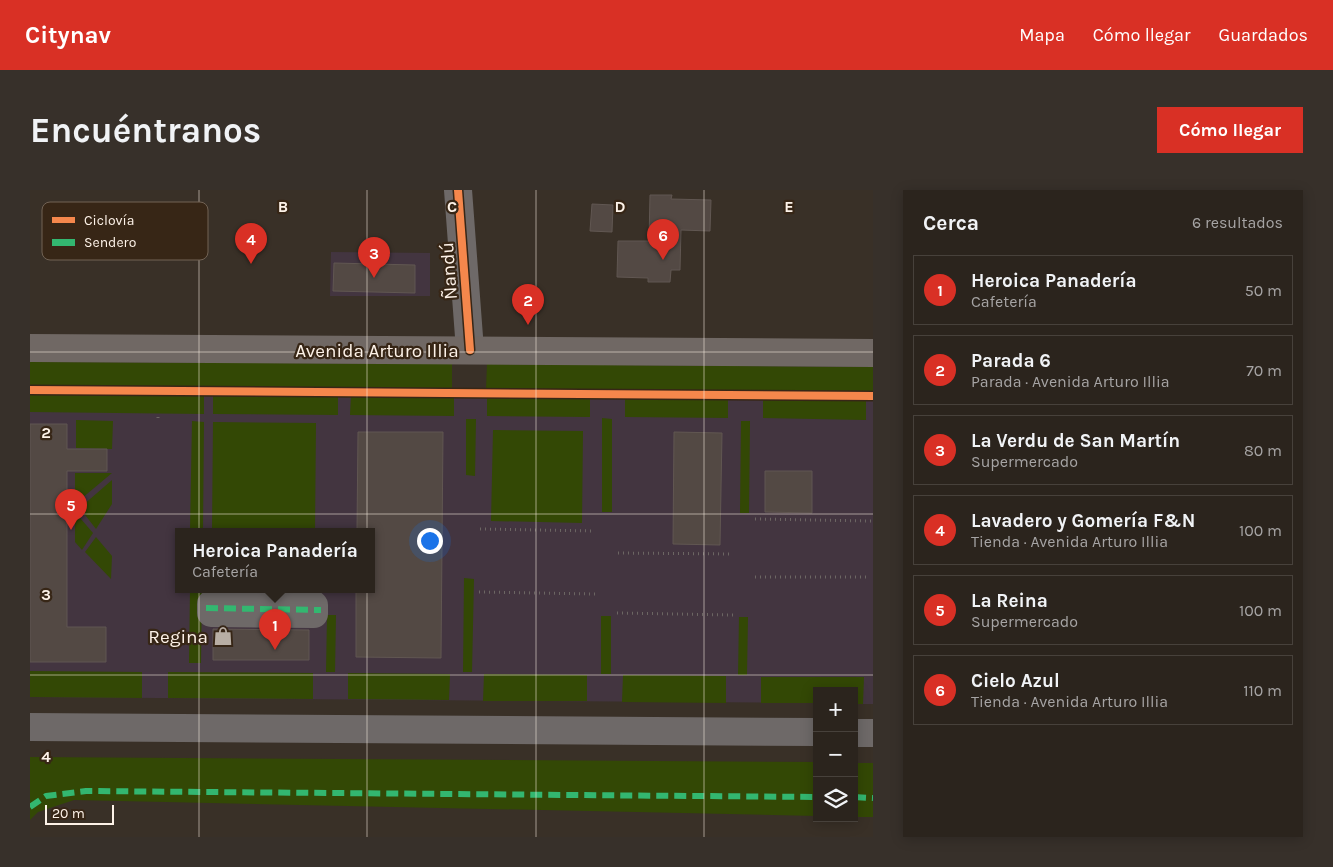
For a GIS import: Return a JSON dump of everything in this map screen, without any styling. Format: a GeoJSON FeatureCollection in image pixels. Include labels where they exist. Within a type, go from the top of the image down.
{"type":"FeatureCollection","features":[{"type":"Feature","properties":{"kind":"main road","name":"Avenida Arturo Illia"},"geometry":{"type":"LineString","coordinates":[[30,348],[873,353]]}},
{"type":"Feature","properties":{"kind":"street","name":"Ñandú"},"geometry":{"type":"LineString","coordinates":[[458,190],[470,350]]}},
{"type":"Feature","properties":{"kind":"street"},"geometry":{"type":"LineString","coordinates":[[209,608],[317,610]]}},
{"type":"Feature","properties":{"kind":"street"},"geometry":{"type":"LineString","coordinates":[[30,727],[813,732]]}},
{"type":"Feature","properties":{"kind":"street"},"geometry":{"type":"LineString","coordinates":[[858,733],[873,733]]}},
{"type":"Feature","properties":{"kind":"path"},"geometry":{"type":"LineString","coordinates":[[755,519],[871,521]]}},
{"type":"Feature","properties":{"kind":"path"},"geometry":{"type":"LineString","coordinates":[[480,529],[595,531]]}},
{"type":"Feature","properties":{"kind":"path"},"geometry":{"type":"LineString","coordinates":[[618,553],[733,554]]}},
{"type":"Feature","properties":{"kind":"path"},"geometry":{"type":"LineString","coordinates":[[755,577],[870,577]]}},
{"type":"Feature","properties":{"kind":"path"},"geometry":{"type":"LineString","coordinates":[[479,592],[595,594]]}},
{"type":"Feature","properties":{"kind":"path"},"geometry":{"type":"LineString","coordinates":[[617,613],[733,615]]}},
{"type":"Feature","properties":{"kind":"shaded area"},"geometry":{"type":"Polygon","coordinates":[[[331,252],[430,253],[430,296],[330,296],[331,252]]]}},
{"type":"Feature","properties":{"kind":"shaded area"},"geometry":{"type":"Polygon","coordinates":[[[30,394],[873,399],[873,704],[858,704],[858,687],[813,687],[813,703],[30,697],[30,394]]]}},
{"type":"Feature","properties":{"kind":"green space"},"geometry":{"type":"Polygon","coordinates":[[[30,362],[452,364],[452,389],[30,388],[30,362]]]}},
{"type":"Feature","properties":{"kind":"green space"},"geometry":{"type":"Polygon","coordinates":[[[487,364],[873,367],[873,392],[486,389],[487,364]]]}},
{"type":"Feature","properties":{"kind":"green space"},"geometry":{"type":"Polygon","coordinates":[[[30,394],[204,395],[204,414],[30,412],[30,394]]]}},
{"type":"Feature","properties":{"kind":"green space"},"geometry":{"type":"Polygon","coordinates":[[[213,395],[338,395],[338,415],[213,414],[213,395]]]}},
{"type":"Feature","properties":{"kind":"green space"},"geometry":{"type":"Polygon","coordinates":[[[351,395],[454,397],[454,416],[350,415],[351,395]]]}},
{"type":"Feature","properties":{"kind":"green space"},"geometry":{"type":"Polygon","coordinates":[[[487,397],[590,397],[590,417],[487,416],[487,397]]]}},
{"type":"Feature","properties":{"kind":"green space"},"geometry":{"type":"Polygon","coordinates":[[[625,397],[728,399],[728,418],[625,417],[625,397]]]}},
{"type":"Feature","properties":{"kind":"green space"},"geometry":{"type":"Polygon","coordinates":[[[763,399],[866,399],[866,420],[763,418],[763,399]]]}},
{"type":"Feature","properties":{"kind":"green space"},"geometry":{"type":"Polygon","coordinates":[[[602,418],[612,419],[612,512],[602,512],[602,418]]]}},
{"type":"Feature","properties":{"kind":"green space"},"geometry":{"type":"Polygon","coordinates":[[[466,419],[476,419],[475,476],[466,475],[466,419]]]}},
{"type":"Feature","properties":{"kind":"green space"},"geometry":{"type":"Polygon","coordinates":[[[76,420],[113,421],[112,449],[76,448],[76,420]]]}},
{"type":"Feature","properties":{"kind":"green space"},"geometry":{"type":"Polygon","coordinates":[[[192,421],[204,422],[203,528],[190,528],[192,421]]]}},
{"type":"Feature","properties":{"kind":"green space"},"geometry":{"type":"Polygon","coordinates":[[[741,421],[750,421],[749,513],[740,513],[741,421]]]}},
{"type":"Feature","properties":{"kind":"green space"},"geometry":{"type":"Polygon","coordinates":[[[213,422],[316,423],[315,528],[212,528],[213,422]]]}},
{"type":"Feature","properties":{"kind":"green space"},"geometry":{"type":"Polygon","coordinates":[[[493,430],[583,431],[582,523],[491,521],[493,430]]]}},
{"type":"Feature","properties":{"kind":"green space"},"geometry":{"type":"Polygon","coordinates":[[[75,473],[112,473],[75,504],[75,473]]]}},
{"type":"Feature","properties":{"kind":"green space"},"geometry":{"type":"Polygon","coordinates":[[[112,480],[112,504],[96,529],[82,511],[82,506],[112,480]]]}},
{"type":"Feature","properties":{"kind":"green space"},"geometry":{"type":"Polygon","coordinates":[[[75,512],[93,533],[82,550],[75,542],[75,512]]]}},
{"type":"Feature","properties":{"kind":"green space"},"geometry":{"type":"Polygon","coordinates":[[[96,537],[112,556],[111,579],[85,552],[96,537]]]}},
{"type":"Feature","properties":{"kind":"green space"},"geometry":{"type":"Polygon","coordinates":[[[464,578],[474,579],[472,672],[463,672],[464,578]]]}},
{"type":"Feature","properties":{"kind":"green space"},"geometry":{"type":"Polygon","coordinates":[[[190,593],[202,593],[201,663],[189,663],[190,593]]]}},
{"type":"Feature","properties":{"kind":"green space"},"geometry":{"type":"Polygon","coordinates":[[[327,615],[336,615],[335,672],[326,672],[327,615]]]}},
{"type":"Feature","properties":{"kind":"green space"},"geometry":{"type":"Polygon","coordinates":[[[601,616],[611,616],[611,674],[601,674],[601,616]]]}},
{"type":"Feature","properties":{"kind":"green space"},"geometry":{"type":"Polygon","coordinates":[[[739,617],[748,617],[747,675],[738,675],[739,617]]]}},
{"type":"Feature","properties":{"kind":"green space"},"geometry":{"type":"Polygon","coordinates":[[[30,671],[142,672],[142,698],[30,697],[30,671]]]}},
{"type":"Feature","properties":{"kind":"green space"},"geometry":{"type":"Polygon","coordinates":[[[168,672],[313,673],[313,699],[168,698],[168,672]]]}},
{"type":"Feature","properties":{"kind":"green space"},"geometry":{"type":"Polygon","coordinates":[[[348,673],[450,674],[449,700],[348,699],[348,673]]]}},
{"type":"Feature","properties":{"kind":"green space"},"geometry":{"type":"Polygon","coordinates":[[[484,674],[587,675],[587,701],[483,701],[484,674]]]}},
{"type":"Feature","properties":{"kind":"green space"},"geometry":{"type":"Polygon","coordinates":[[[623,675],[726,676],[726,703],[622,702],[623,675]]]}},
{"type":"Feature","properties":{"kind":"green space"},"geometry":{"type":"Polygon","coordinates":[[[761,677],[864,677],[863,704],[858,704],[858,687],[813,687],[813,703],[761,703],[761,677]]]}},
{"type":"Feature","properties":{"kind":"green space"},"geometry":{"type":"Polygon","coordinates":[[[30,757],[813,762],[813,816],[74,800],[38,812],[30,820],[30,757]]]}},
{"type":"Feature","properties":{"kind":"green space"},"geometry":{"type":"Polygon","coordinates":[[[858,763],[873,763],[873,817],[858,817],[858,763]]]}},
{"type":"Feature","properties":{"kind":"building"},"geometry":{"type":"Polygon","coordinates":[[[650,195],[672,195],[671,199],[711,200],[710,231],[681,230],[680,270],[671,270],[670,282],[648,282],[648,278],[617,277],[618,241],[649,241],[650,195]]]}},
{"type":"Feature","properties":{"kind":"building"},"geometry":{"type":"Polygon","coordinates":[[[592,204],[613,205],[612,232],[590,231],[592,204]]]}},
{"type":"Feature","properties":{"kind":"building"},"geometry":{"type":"Polygon","coordinates":[[[334,263],[415,265],[415,293],[333,291],[334,263]]]}},
{"type":"Feature","properties":{"kind":"building"},"geometry":{"type":"Polygon","coordinates":[[[30,424],[67,424],[67,449],[107,449],[107,471],[67,471],[67,627],[106,627],[106,662],[30,662],[30,424]]]}},
{"type":"Feature","properties":{"kind":"building"},"geometry":{"type":"Polygon","coordinates":[[[358,432],[443,432],[441,658],[356,657],[356,593],[375,593],[375,528],[357,528],[358,432]]]}},
{"type":"Feature","properties":{"kind":"building"},"geometry":{"type":"Polygon","coordinates":[[[674,432],[722,433],[720,545],[673,544],[674,432]]]}},
{"type":"Feature","properties":{"kind":"building"},"geometry":{"type":"Polygon","coordinates":[[[765,471],[812,471],[812,513],[765,512],[765,471]]]}},
{"type":"Feature","properties":{"kind":"building"},"geometry":{"type":"Polygon","coordinates":[[[213,629],[309,630],[309,660],[213,660],[213,629]]]}},
{"type":"Feature","properties":{"kind":"marked path"},"geometry":{"type":"LineString","coordinates":[[206,608],[321,610]]}},
{"type":"Feature","properties":{"kind":"marked path"},"geometry":{"type":"LineString","coordinates":[[30,807],[46,796],[86,791],[813,797]]}},
{"type":"Feature","properties":{"kind":"marked path"},"geometry":{"type":"LineString","coordinates":[[858,797],[873,798]]}},
{"type":"Feature","properties":{"kind":"cycle path"},"geometry":{"type":"LineString","coordinates":[[458,190],[470,350]]}},
{"type":"Feature","properties":{"kind":"cycle path"},"geometry":{"type":"LineString","coordinates":[[30,390],[873,396]]}},
{"type":"Feature","properties":{"kind":"place","name":"Cielo Azul"},"geometry":{"type":"Point","coordinates":[663,260]}},
{"type":"Feature","properties":{"kind":"place","name":"Lavadero y Gomería F&N"},"geometry":{"type":"Point","coordinates":[251,264]}},
{"type":"Feature","properties":{"kind":"place","name":"La Verdu de San Martín"},"geometry":{"type":"Point","coordinates":[374,278]}},
{"type":"Feature","properties":{"kind":"place","name":"Parada 6"},"geometry":{"type":"Point","coordinates":[528,325]}},
{"type":"Feature","properties":{"kind":"place","name":"La Reina"},"geometry":{"type":"Point","coordinates":[71,530]}},
{"type":"Feature","properties":{"kind":"place","name":"Regina"},"geometry":{"type":"Point","coordinates":[223,636]}},
{"type":"Feature","properties":{"kind":"place","name":"Heroica Panadería"},"geometry":{"type":"Point","coordinates":[275,650]}}]}
